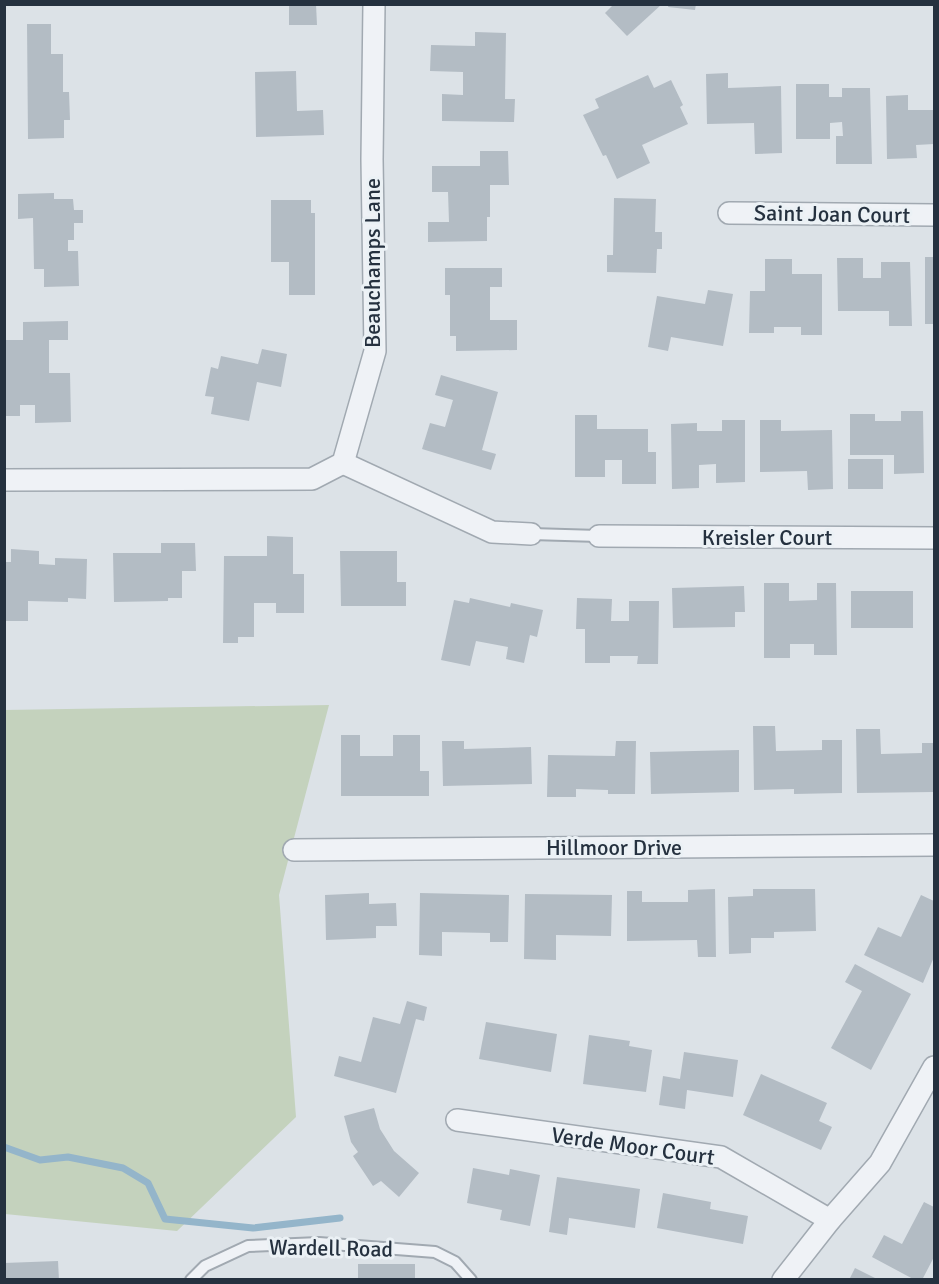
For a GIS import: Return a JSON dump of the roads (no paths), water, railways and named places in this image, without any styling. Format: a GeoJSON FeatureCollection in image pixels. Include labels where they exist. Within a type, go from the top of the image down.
{"type":"FeatureCollection","features":[{"type":"Feature","properties":{"kind":"street","name":"Beauchamps Lane"},"geometry":{"type":"LineString","coordinates":[[343,463],[375,351],[372,159],[374,4]]}},
{"type":"Feature","properties":{"kind":"street","name":"Saint Joan Court"},"geometry":{"type":"LineString","coordinates":[[729,213],[934,215]]}},
{"type":"Feature","properties":{"kind":"street"},"geometry":{"type":"LineString","coordinates":[[4,480],[312,479],[343,463],[492,532],[531,534]]}},
{"type":"Feature","properties":{"kind":"street","name":"Kreisler Court"},"geometry":{"type":"LineString","coordinates":[[599,536],[934,538]]}},
{"type":"Feature","properties":{"kind":"street","name":"Hillmoor Drive"},"geometry":{"type":"LineString","coordinates":[[294,850],[934,845]]}},
{"type":"Feature","properties":{"kind":"street"},"geometry":{"type":"LineString","coordinates":[[783,1280],[830,1220],[880,1163],[934,1067]]}},
{"type":"Feature","properties":{"kind":"street","name":"Verde Moor Court"},"geometry":{"type":"LineString","coordinates":[[457,1120],[721,1157],[830,1220]]}},
{"type":"Feature","properties":{"kind":"lane"},"geometry":{"type":"LineString","coordinates":[[531,534],[599,536]]}},
{"type":"Feature","properties":{"kind":"lane","name":"Wardell Road"},"geometry":{"type":"LineString","coordinates":[[191,1280],[205,1266],[248,1246],[319,1243],[435,1252],[455,1262],[471,1280]]}},
{"type":"Feature","properties":{"kind":"waterway"},"geometry":{"type":"LineString","coordinates":[[4,1147],[40,1160],[68,1157],[123,1168],[148,1183],[165,1219],[253,1228],[340,1218]]}}]}
